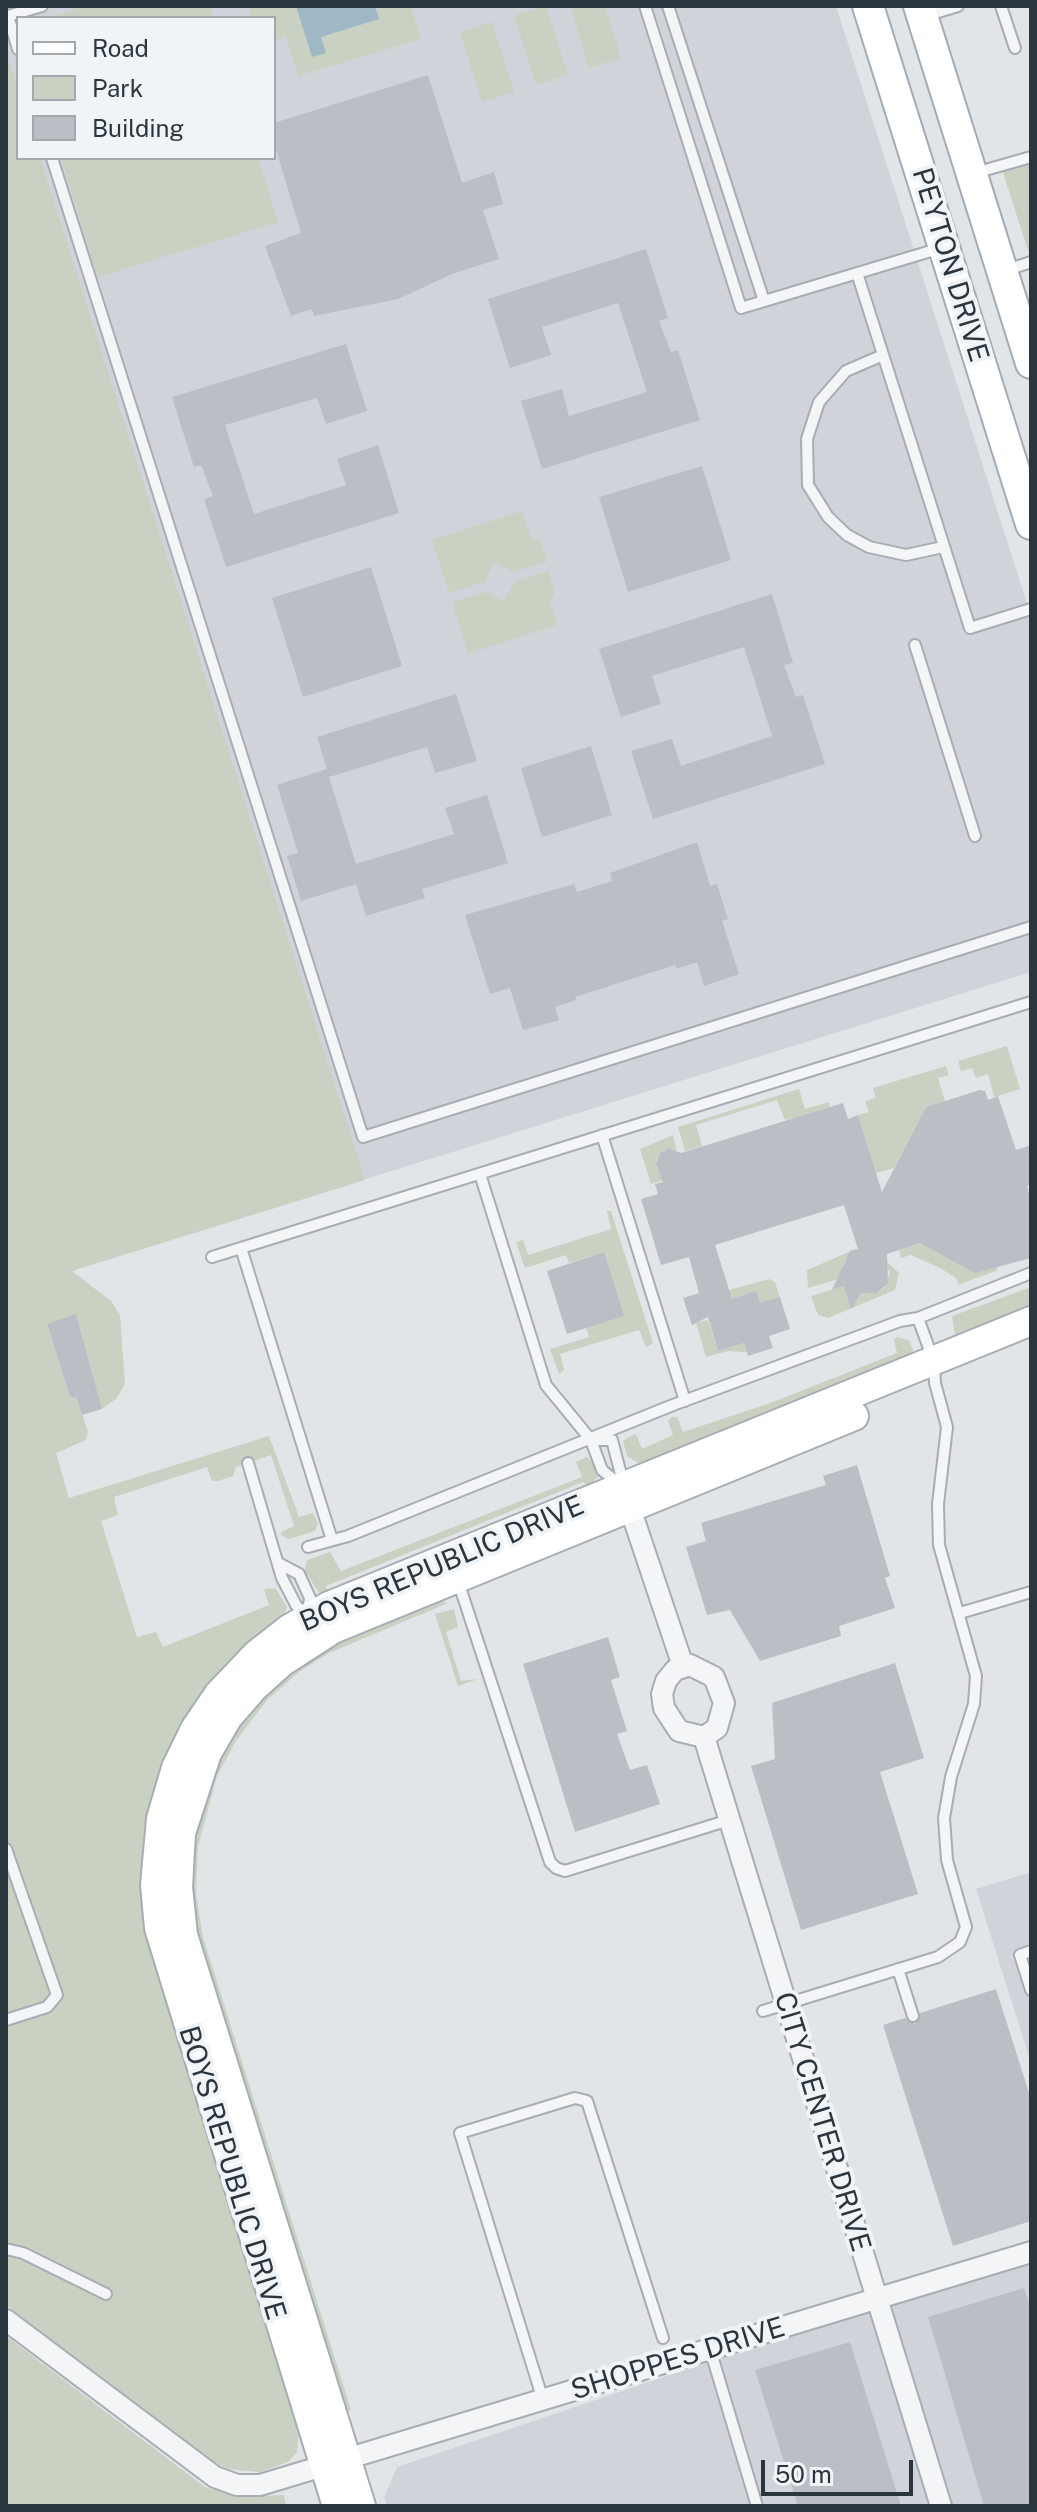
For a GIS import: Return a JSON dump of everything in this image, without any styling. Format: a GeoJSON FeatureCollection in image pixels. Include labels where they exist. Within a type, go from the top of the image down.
{"type":"FeatureCollection","features":[{"type":"Feature","properties":{"kind":"main road","name":"PEYTON DRIVE"},"geometry":{"type":"LineString","coordinates":[[868,6],[944,247],[1022,468],[1031,524]]}},
{"type":"Feature","properties":{"kind":"main road","name":"PEYTON DRIVE"},"geometry":{"type":"LineString","coordinates":[[921,12],[1031,363]]}},
{"type":"Feature","properties":{"kind":"main road","name":"BOYS REPUBLIC DRIVE"},"geometry":{"type":"LineString","coordinates":[[935,1373],[1031,1321]]}},
{"type":"Feature","properties":{"kind":"main road","name":"BOYS REPUBLIC DRIVE"},"geometry":{"type":"LineString","coordinates":[[361,2506],[336,2465],[172,1979],[159,1928],[155,1885],[161,1819],[176,1768],[195,1729],[231,1679],[273,1641],[308,1617],[453,1568],[935,1373],[1031,1343]]}},
{"type":"Feature","properties":{"kind":"main road","name":"BOYS REPUBLIC DRIVE"},"geometry":{"type":"LineString","coordinates":[[337,2506],[336,2465],[186,1947],[178,1887],[181,1833],[207,1753],[228,1717],[268,1673],[333,1629],[453,1568]]}},
{"type":"Feature","properties":{"kind":"street"},"geometry":{"type":"LineString","coordinates":[[627,1498],[683,1666]]}},
{"type":"Feature","properties":{"kind":"street"},"geometry":{"type":"LineString","coordinates":[[683,1666],[703,1668],[721,1689],[723,1715],[717,1728],[704,1737],[679,1731],[664,1708],[666,1681],[683,1666]]}},
{"type":"Feature","properties":{"kind":"street","name":"CITY CENTER DRIVE"},"geometry":{"type":"LineString","coordinates":[[704,1737],[941,2506]]}},
{"type":"Feature","properties":{"kind":"street","name":"SHOPPES DRIVE"},"geometry":{"type":"LineString","coordinates":[[6,2320],[215,2477],[237,2485],[260,2485],[336,2465],[1031,2252]]}},
{"type":"Feature","properties":{"kind":"lane"},"geometry":{"type":"LineString","coordinates":[[16,42],[8,16],[42,6]]}},
{"type":"Feature","properties":{"kind":"lane"},"geometry":{"type":"LineString","coordinates":[[645,6],[741,308],[944,247]]}},
{"type":"Feature","properties":{"kind":"lane"},"geometry":{"type":"LineString","coordinates":[[668,6],[764,301]]}},
{"type":"Feature","properties":{"kind":"lane"},"geometry":{"type":"LineString","coordinates":[[921,12],[958,6]]}},
{"type":"Feature","properties":{"kind":"lane"},"geometry":{"type":"LineString","coordinates":[[1001,6],[1015,48]]}},
{"type":"Feature","properties":{"kind":"lane"},"geometry":{"type":"LineString","coordinates":[[972,174],[1031,157]]}},
{"type":"Feature","properties":{"kind":"lane"},"geometry":{"type":"LineString","coordinates":[[53,160],[363,1137],[1031,927]]}},
{"type":"Feature","properties":{"kind":"lane"},"geometry":{"type":"LineString","coordinates":[[1002,271],[1031,262]]}},
{"type":"Feature","properties":{"kind":"lane"},"geometry":{"type":"LineString","coordinates":[[857,273],[970,628],[1031,609]]}},
{"type":"Feature","properties":{"kind":"lane"},"geometry":{"type":"LineString","coordinates":[[883,355],[846,371],[819,402],[807,439],[808,485],[828,517],[847,535],[869,547],[906,555],[943,547]]}},
{"type":"Feature","properties":{"kind":"lane"},"geometry":{"type":"LineString","coordinates":[[915,645],[975,836]]}},
{"type":"Feature","properties":{"kind":"lane"},"geometry":{"type":"LineString","coordinates":[[212,1257],[1030,1004]]}},
{"type":"Feature","properties":{"kind":"lane"},"geometry":{"type":"LineString","coordinates":[[602,1135],[685,1401]]}},
{"type":"Feature","properties":{"kind":"lane"},"geometry":{"type":"LineString","coordinates":[[480,1174],[546,1385],[591,1440],[602,1470],[627,1498]]}},
{"type":"Feature","properties":{"kind":"lane"},"geometry":{"type":"LineString","coordinates":[[241,1248],[332,1540]]}},
{"type":"Feature","properties":{"kind":"lane"},"geometry":{"type":"LineString","coordinates":[[308,1547],[591,1440],[685,1401],[900,1321],[918,1318],[1031,1273]]}},
{"type":"Feature","properties":{"kind":"lane"},"geometry":{"type":"LineString","coordinates":[[763,2011],[951,1951],[960,1942],[966,1927],[947,1860],[944,1818],[951,1777],[976,1689],[974,1665],[939,1545],[938,1504],[947,1442],[945,1413],[918,1318]]}},
{"type":"Feature","properties":{"kind":"lane"},"geometry":{"type":"LineString","coordinates":[[591,1440],[612,1440],[627,1498]]}},
{"type":"Feature","properties":{"kind":"lane"},"geometry":{"type":"LineString","coordinates":[[248,1463],[282,1578],[296,1605],[308,1617]]}},
{"type":"Feature","properties":{"kind":"lane"},"geometry":{"type":"LineString","coordinates":[[280,1564],[299,1574],[310,1598],[308,1617]]}},
{"type":"Feature","properties":{"kind":"lane"},"geometry":{"type":"LineString","coordinates":[[453,1568],[550,1862],[556,1868],[565,1871],[729,1820]]}},
{"type":"Feature","properties":{"kind":"lane"},"geometry":{"type":"LineString","coordinates":[[960,1613],[1031,1592]]}},
{"type":"Feature","properties":{"kind":"lane"},"geometry":{"type":"LineString","coordinates":[[6,1849],[57,1995],[47,2007],[6,2020]]}},
{"type":"Feature","properties":{"kind":"lane"},"geometry":{"type":"LineString","coordinates":[[1031,1951],[1020,1955],[1031,1990]]}},
{"type":"Feature","properties":{"kind":"lane"},"geometry":{"type":"LineString","coordinates":[[898,1969],[913,2016]]}},
{"type":"Feature","properties":{"kind":"lane"},"geometry":{"type":"LineString","coordinates":[[543,2400],[460,2133],[575,2098],[587,2101],[663,2338]]}},
{"type":"Feature","properties":{"kind":"lane"},"geometry":{"type":"LineString","coordinates":[[6,2249],[23,2253],[106,2294]]}},
{"type":"Feature","properties":{"kind":"lane"},"geometry":{"type":"LineString","coordinates":[[710,2349],[757,2506]]}},
{"type":"Feature","properties":{"kind":"shaded area"},"geometry":{"type":"Polygon","coordinates":[[[6,6],[836,6],[1031,616],[1031,972],[6,1291],[6,6]]]}},
{"type":"Feature","properties":{"kind":"shaded area"},"geometry":{"type":"Polygon","coordinates":[[[1031,1872],[1031,2063],[976,1889],[1031,1872]]]}},
{"type":"Feature","properties":{"kind":"shaded area"},"geometry":{"type":"Polygon","coordinates":[[[1031,2253],[1031,2506],[387,2506],[384,2498],[397,2467],[1031,2253]]]}},
{"type":"Feature","properties":{"kind":"green space"},"geometry":{"type":"Polygon","coordinates":[[[84,6],[210,6],[213,16],[55,16],[84,6]]]}},
{"type":"Feature","properties":{"kind":"green space"},"geometry":{"type":"Polygon","coordinates":[[[248,6],[411,6],[421,39],[298,76],[286,36],[276,39],[276,16],[251,16],[248,6]]]}},
{"type":"Feature","properties":{"kind":"green space"},"geometry":{"type":"Polygon","coordinates":[[[546,6],[568,75],[536,85],[514,15],[546,6]]]}},
{"type":"Feature","properties":{"kind":"green space"},"geometry":{"type":"Polygon","coordinates":[[[570,6],[605,6],[621,58],[589,68],[570,6]]]}},
{"type":"Feature","properties":{"kind":"green space"},"geometry":{"type":"Polygon","coordinates":[[[492,22],[514,92],[482,102],[460,32],[492,22]]]}},
{"type":"Feature","properties":{"kind":"green space"},"geometry":{"type":"Polygon","coordinates":[[[6,52],[16,83],[16,160],[41,160],[365,1180],[72,1271],[111,1301],[120,1315],[125,1384],[117,1398],[102,1409],[77,1319],[48,1328],[70,1397],[77,1398],[88,1432],[86,1440],[56,1453],[69,1498],[269,1436],[299,1517],[313,1513],[318,1524],[315,1531],[289,1539],[281,1535],[281,1532],[294,1526],[271,1455],[236,1467],[233,1476],[218,1481],[212,1481],[207,1467],[114,1497],[118,1515],[101,1521],[137,1637],[156,1632],[163,1647],[269,1605],[264,1590],[267,1588],[276,1589],[287,1607],[284,1616],[221,1671],[180,1725],[148,1814],[142,1862],[144,1920],[150,1950],[299,2429],[297,2452],[288,2462],[260,2472],[228,2469],[208,2459],[6,2305],[6,52]]]}},
{"type":"Feature","properties":{"kind":"green space"},"geometry":{"type":"Polygon","coordinates":[[[1031,150],[1031,260],[999,160],[1031,150]]]}},
{"type":"Feature","properties":{"kind":"green space"},"geometry":{"type":"Polygon","coordinates":[[[62,160],[259,160],[278,222],[98,277],[62,160]]]}},
{"type":"Feature","properties":{"kind":"green space"},"geometry":{"type":"Polygon","coordinates":[[[522,511],[530,536],[540,541],[547,562],[513,572],[494,563],[484,582],[449,593],[432,540],[522,511]]]}},
{"type":"Feature","properties":{"kind":"green space"},"geometry":{"type":"Polygon","coordinates":[[[548,571],[555,592],[550,602],[557,625],[468,654],[452,602],[486,592],[504,601],[515,582],[548,571]]]}},
{"type":"Feature","properties":{"kind":"green space"},"geometry":{"type":"Polygon","coordinates":[[[1007,1046],[1020,1089],[994,1097],[988,1074],[976,1078],[972,1068],[961,1071],[958,1061],[1007,1046]]]}},
{"type":"Feature","properties":{"kind":"green space"},"geometry":{"type":"Polygon","coordinates":[[[946,1066],[949,1075],[938,1078],[945,1101],[926,1107],[894,1168],[876,1173],[858,1115],[869,1112],[865,1101],[876,1098],[873,1088],[946,1066]]]}},
{"type":"Feature","properties":{"kind":"green space"},"geometry":{"type":"Polygon","coordinates":[[[799,1089],[805,1109],[829,1102],[830,1107],[796,1125],[793,1118],[785,1120],[777,1100],[696,1125],[702,1146],[685,1151],[678,1127],[799,1089]]]}},
{"type":"Feature","properties":{"kind":"green space"},"geometry":{"type":"Polygon","coordinates":[[[673,1135],[677,1151],[664,1150],[656,1160],[659,1170],[668,1179],[651,1184],[640,1149],[673,1135]]]}},
{"type":"Feature","properties":{"kind":"green space"},"geometry":{"type":"Polygon","coordinates":[[[607,1211],[611,1211],[653,1343],[646,1347],[639,1330],[560,1354],[564,1370],[559,1374],[550,1349],[589,1337],[586,1328],[604,1252],[569,1263],[566,1255],[525,1268],[516,1242],[523,1240],[528,1255],[611,1229],[607,1211]]]}},
{"type":"Feature","properties":{"kind":"green space"},"geometry":{"type":"Polygon","coordinates":[[[920,1243],[996,1266],[998,1270],[958,1285],[956,1278],[940,1268],[911,1255],[901,1258],[899,1250],[920,1243]]]}},
{"type":"Feature","properties":{"kind":"green space"},"geometry":{"type":"Polygon","coordinates":[[[856,1249],[858,1261],[847,1257],[843,1265],[853,1275],[808,1288],[807,1270],[856,1249]]]}},
{"type":"Feature","properties":{"kind":"green space"},"geometry":{"type":"Polygon","coordinates":[[[878,1254],[899,1273],[895,1290],[828,1318],[818,1315],[811,1296],[844,1286],[858,1297],[862,1291],[877,1293],[884,1288],[890,1272],[878,1254]]]}},
{"type":"Feature","properties":{"kind":"green space"},"geometry":{"type":"Polygon","coordinates":[[[769,1279],[775,1282],[782,1304],[762,1311],[732,1299],[729,1290],[769,1279]]]}},
{"type":"Feature","properties":{"kind":"green space"},"geometry":{"type":"Polygon","coordinates":[[[1031,1287],[1031,1307],[955,1335],[952,1316],[1031,1287]]]}},
{"type":"Feature","properties":{"kind":"green space"},"geometry":{"type":"Polygon","coordinates":[[[708,1320],[718,1351],[744,1343],[747,1352],[728,1351],[706,1357],[696,1323],[708,1320]]]}},
{"type":"Feature","properties":{"kind":"green space"},"geometry":{"type":"Polygon","coordinates":[[[897,1337],[909,1340],[913,1350],[908,1358],[640,1464],[627,1456],[623,1441],[629,1437],[636,1434],[642,1449],[673,1435],[668,1421],[672,1417],[677,1417],[683,1432],[773,1402],[897,1353],[894,1340],[897,1337]]]}},
{"type":"Feature","properties":{"kind":"green space"},"geometry":{"type":"Polygon","coordinates":[[[587,1457],[594,1464],[598,1477],[589,1486],[583,1482],[326,1586],[328,1592],[319,1593],[305,1571],[307,1560],[330,1552],[341,1571],[582,1477],[576,1462],[587,1457]]]}},
{"type":"Feature","properties":{"kind":"green space"},"geometry":{"type":"Polygon","coordinates":[[[441,1601],[448,1603],[329,1653],[299,1672],[267,1700],[236,1741],[217,1776],[198,1847],[196,1893],[203,1937],[351,2410],[345,2412],[197,1935],[191,1889],[192,1852],[214,1771],[237,1731],[269,1692],[333,1645],[441,1601]]]}},
{"type":"Feature","properties":{"kind":"green space"},"geometry":{"type":"Polygon","coordinates":[[[454,1609],[458,1627],[446,1632],[461,1681],[478,1679],[458,1686],[435,1614],[454,1609]]]}},
{"type":"Feature","properties":{"kind":"green space"},"geometry":{"type":"Polygon","coordinates":[[[6,2336],[205,2487],[240,2497],[284,2495],[286,2506],[6,2506],[6,2336]]]}},
{"type":"Feature","properties":{"kind":"water"},"geometry":{"type":"Polygon","coordinates":[[[296,6],[375,6],[379,19],[321,37],[326,53],[312,57],[296,6]]]}},
{"type":"Feature","properties":{"kind":"building"},"geometry":{"type":"Polygon","coordinates":[[[428,75],[462,183],[494,172],[503,204],[483,210],[499,259],[452,274],[398,299],[314,316],[312,309],[291,316],[265,246],[301,233],[276,150],[276,122],[428,75]]]}},
{"type":"Feature","properties":{"kind":"building"},"geometry":{"type":"Polygon","coordinates":[[[646,249],[668,318],[659,321],[671,352],[678,350],[700,420],[542,469],[521,401],[562,389],[569,416],[647,392],[618,303],[542,327],[551,355],[510,368],[488,299],[646,249]]]}},
{"type":"Feature","properties":{"kind":"building"},"geometry":{"type":"Polygon","coordinates":[[[346,344],[367,411],[326,424],[317,398],[225,425],[254,514],[346,485],[337,459],[378,445],[399,513],[226,567],[204,499],[213,496],[201,465],[194,467],[172,397],[346,344]]]}},
{"type":"Feature","properties":{"kind":"building"},"geometry":{"type":"Polygon","coordinates":[[[702,466],[731,560],[628,592],[599,497],[702,466]]]}},
{"type":"Feature","properties":{"kind":"building"},"geometry":{"type":"Polygon","coordinates":[[[371,567],[402,666],[303,697],[272,598],[371,567]]]}},
{"type":"Feature","properties":{"kind":"building"},"geometry":{"type":"Polygon","coordinates":[[[772,594],[793,663],[784,665],[796,697],[803,695],[825,764],[653,819],[631,751],[672,739],[681,766],[772,736],[744,647],[652,676],[661,704],[621,717],[599,649],[772,594]]]}},
{"type":"Feature","properties":{"kind":"building"},"geometry":{"type":"Polygon","coordinates":[[[456,694],[477,761],[435,773],[427,747],[329,777],[356,864],[454,834],[445,808],[487,795],[508,863],[422,889],[425,898],[366,916],[356,884],[301,901],[287,856],[298,853],[277,785],[327,769],[317,737],[456,694]]]}},
{"type":"Feature","properties":{"kind":"building"},"geometry":{"type":"Polygon","coordinates":[[[591,746],[612,815],[542,837],[521,768],[591,746]]]}},
{"type":"Feature","properties":{"kind":"building"},"geometry":{"type":"Polygon","coordinates":[[[697,842],[710,886],[717,884],[728,919],[722,921],[739,974],[704,986],[697,962],[676,969],[675,965],[575,997],[576,1000],[555,1007],[559,1020],[523,1030],[510,988],[490,994],[465,915],[574,884],[577,892],[612,881],[610,873],[697,842]]]}},
{"type":"Feature","properties":{"kind":"building"},"geometry":{"type":"Polygon","coordinates":[[[985,1091],[988,1100],[998,1096],[1016,1150],[1031,1145],[1031,1185],[1027,1186],[1031,1200],[1031,1258],[975,1273],[920,1243],[887,1254],[888,1283],[877,1293],[861,1293],[851,1309],[844,1286],[832,1290],[850,1251],[858,1249],[844,1205],[715,1245],[732,1299],[756,1291],[760,1303],[780,1297],[790,1329],[769,1336],[773,1348],[748,1356],[744,1343],[718,1351],[708,1317],[692,1325],[683,1298],[699,1293],[689,1257],[661,1265],[641,1199],[658,1194],[655,1184],[663,1182],[656,1163],[661,1152],[669,1149],[681,1153],[843,1103],[848,1119],[858,1115],[882,1192],[926,1107],[985,1091]]]}},
{"type":"Feature","properties":{"kind":"building"},"geometry":{"type":"Polygon","coordinates":[[[604,1252],[624,1316],[567,1334],[547,1271],[604,1252]]]}},
{"type":"Feature","properties":{"kind":"building"},"geometry":{"type":"Polygon","coordinates":[[[76,1314],[102,1409],[82,1415],[77,1398],[70,1397],[47,1324],[76,1314]]]}},
{"type":"Feature","properties":{"kind":"building"},"geometry":{"type":"Polygon","coordinates":[[[857,1465],[890,1576],[885,1578],[895,1608],[839,1626],[841,1636],[760,1661],[730,1610],[707,1615],[686,1547],[706,1541],[701,1523],[826,1485],[823,1476],[857,1465]]]}},
{"type":"Feature","properties":{"kind":"building"},"geometry":{"type":"Polygon","coordinates":[[[608,1637],[620,1677],[611,1680],[627,1731],[617,1734],[630,1770],[647,1765],[660,1804],[575,1832],[523,1664],[608,1637]]]}},
{"type":"Feature","properties":{"kind":"building"},"geometry":{"type":"Polygon","coordinates":[[[895,1663],[924,1758],[880,1772],[918,1894],[801,1930],[751,1766],[775,1759],[772,1703],[895,1663]]]}},
{"type":"Feature","properties":{"kind":"building"},"geometry":{"type":"Polygon","coordinates":[[[996,1989],[1031,2099],[1031,2221],[953,2246],[883,2025],[905,2018],[915,2024],[920,2013],[996,1989]]]}},
{"type":"Feature","properties":{"kind":"building"},"geometry":{"type":"Polygon","coordinates":[[[1024,2288],[1031,2310],[1031,2506],[984,2506],[928,2317],[1024,2288]]]}},
{"type":"Feature","properties":{"kind":"building"},"geometry":{"type":"Polygon","coordinates":[[[850,2342],[901,2506],[798,2506],[755,2370],[850,2342]]]}}]}
